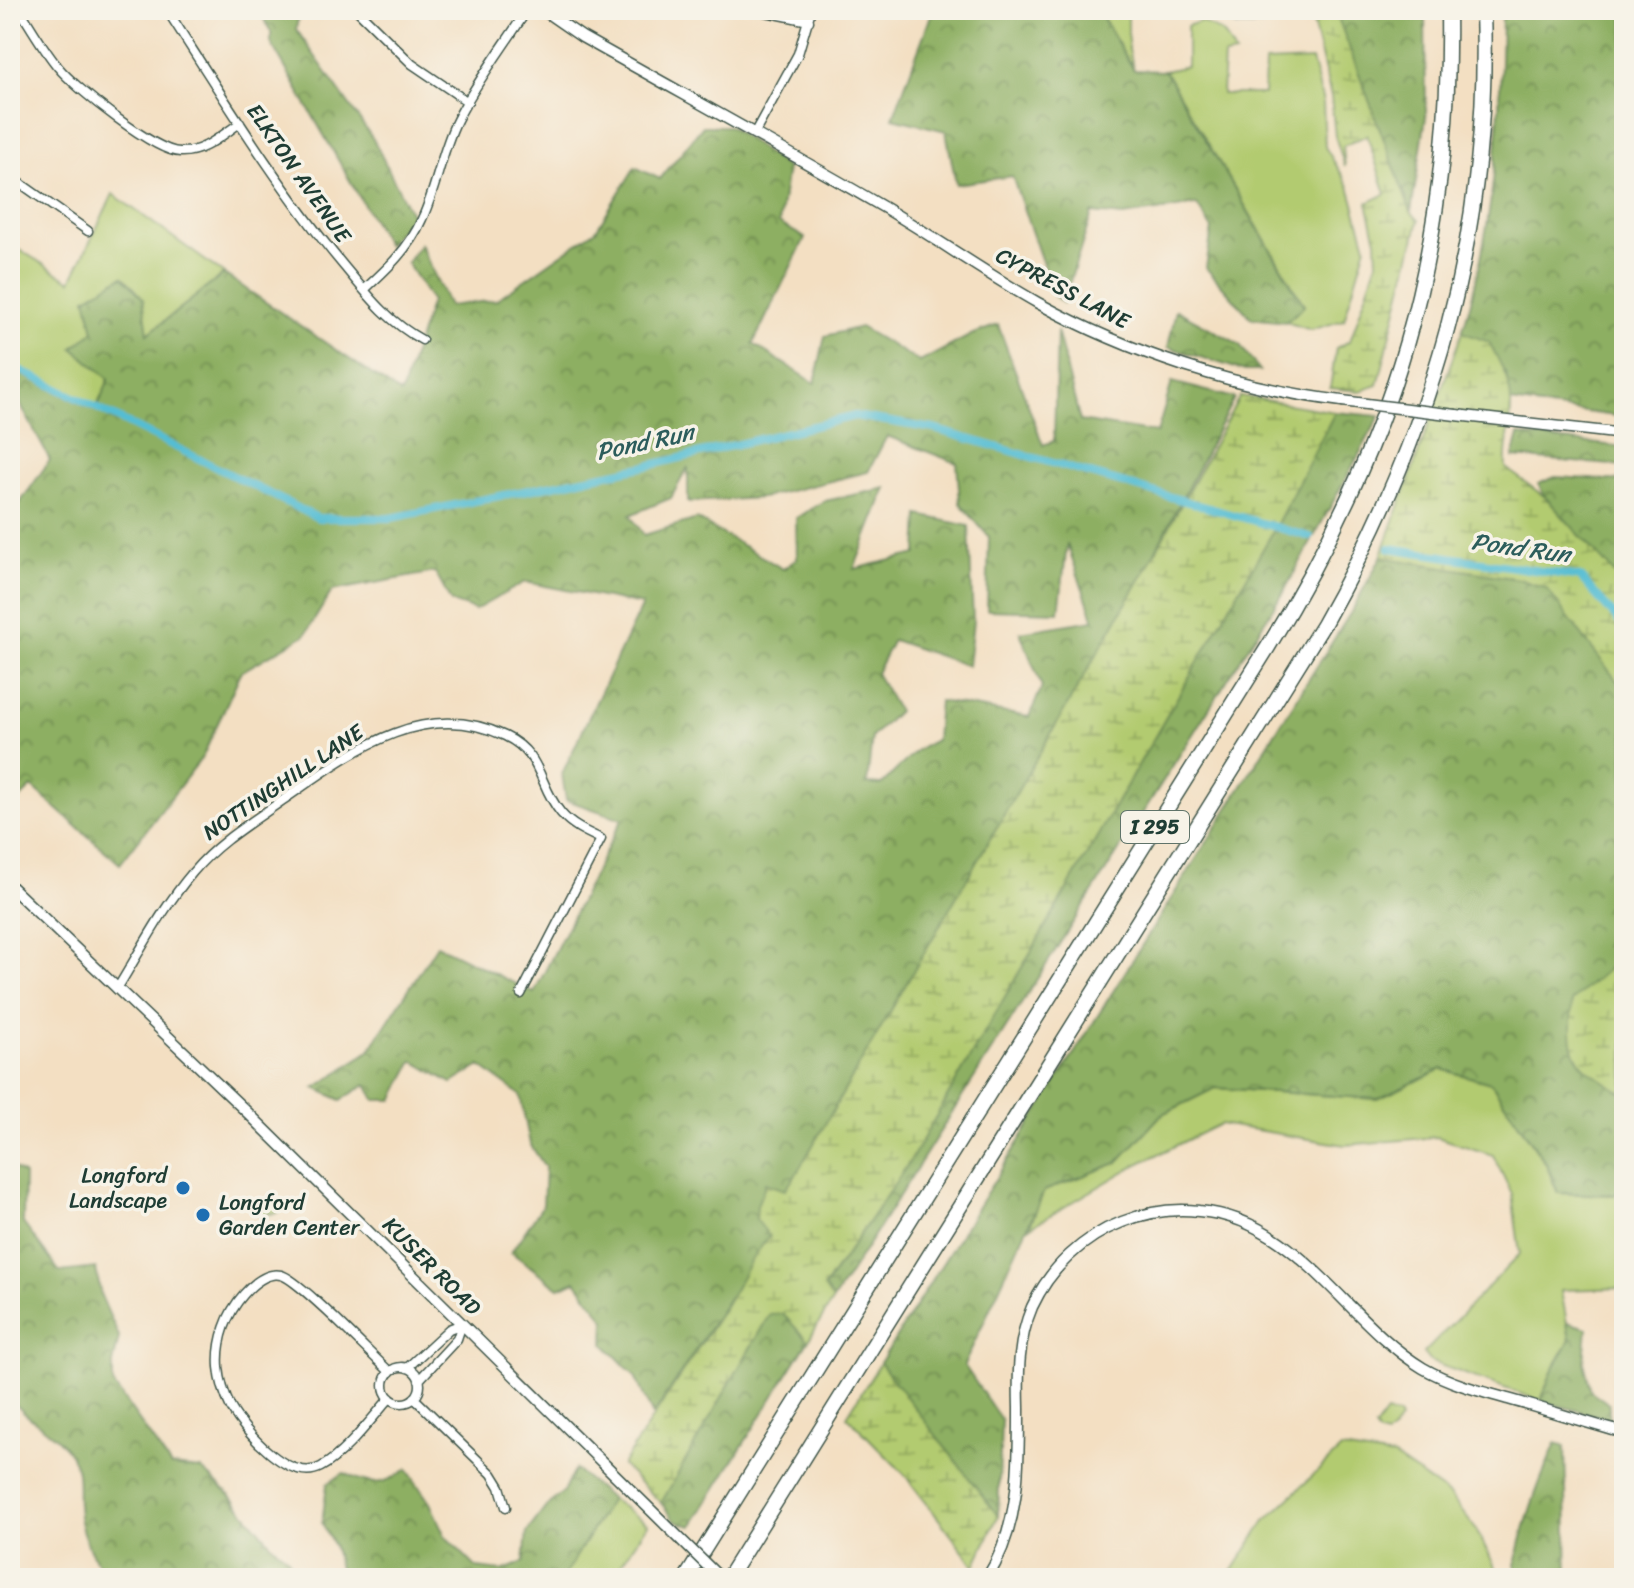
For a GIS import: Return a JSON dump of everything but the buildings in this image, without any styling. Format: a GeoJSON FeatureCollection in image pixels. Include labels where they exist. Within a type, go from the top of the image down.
{"type":"FeatureCollection","features":[{"type":"Feature","properties":{"kind":"highway","name":"I 295"},"geometry":{"type":"LineString","coordinates":[[686,1578],[1277,634],[1338,526],[1386,414],[1422,288],[1443,161],[1448,84],[1448,10]]}},
{"type":"Feature","properties":{"kind":"highway","name":"I 295"},"geometry":{"type":"LineString","coordinates":[[728,1578],[1323,625],[1380,518],[1412,443],[1439,362],[1458,290],[1480,143],[1483,10]]}},
{"type":"Feature","properties":{"kind":"street"},"geometry":{"type":"LineString","coordinates":[[20,10],[49,56],[74,84],[156,146],[173,152],[192,151],[240,123]]}},
{"type":"Feature","properties":{"kind":"street","name":"ELKTON AVENUE"},"geometry":{"type":"LineString","coordinates":[[167,10],[298,212],[394,323],[422,340]]}},
{"type":"Feature","properties":{"kind":"street"},"geometry":{"type":"LineString","coordinates":[[357,10],[412,64],[468,102]]}},
{"type":"Feature","properties":{"kind":"street"},"geometry":{"type":"LineString","coordinates":[[364,290],[397,259],[416,232],[429,203],[447,140],[527,10]]}},
{"type":"Feature","properties":{"kind":"street","name":"CYPRESS LANE"},"geometry":{"type":"LineString","coordinates":[[543,10],[582,37],[880,205],[1036,302],[1156,357],[1269,389],[1342,401],[1624,434]]}},
{"type":"Feature","properties":{"kind":"street"},"geometry":{"type":"LineString","coordinates":[[756,10],[809,21]]}},
{"type":"Feature","properties":{"kind":"street"},"geometry":{"type":"LineString","coordinates":[[754,134],[795,60],[811,10]]}},
{"type":"Feature","properties":{"kind":"street"},"geometry":{"type":"LineString","coordinates":[[10,176],[88,231]]}},
{"type":"Feature","properties":{"kind":"street","name":"NOTTINGHILL LANE"},"geometry":{"type":"LineString","coordinates":[[117,989],[178,891],[221,844],[367,744],[401,730],[451,724],[501,734],[522,747],[539,768],[561,814],[581,830],[601,839],[521,994]]}},
{"type":"Feature","properties":{"kind":"street","name":"KUSER ROAD"},"geometry":{"type":"LineString","coordinates":[[10,886],[248,1113],[720,1578]]}},
{"type":"Feature","properties":{"kind":"street"},"geometry":{"type":"LineString","coordinates":[[987,1578],[1007,1536],[1016,1498],[1019,1458],[1018,1363],[1023,1333],[1032,1307],[1050,1277],[1084,1242],[1114,1225],[1150,1213],[1204,1211],[1233,1217],[1259,1228],[1288,1247],[1392,1346],[1425,1369],[1461,1385],[1624,1433]]}},
{"type":"Feature","properties":{"kind":"street"},"geometry":{"type":"LineString","coordinates":[[390,1372],[302,1288],[279,1275],[255,1282],[239,1300],[226,1323],[219,1354],[225,1392],[235,1413],[278,1460],[299,1471],[311,1470],[328,1462],[390,1398]]}},
{"type":"Feature","properties":{"kind":"street"},"geometry":{"type":"LineString","coordinates":[[462,1324],[457,1339],[419,1380],[419,1390],[414,1398],[400,1403],[390,1398],[384,1385],[390,1372],[407,1368],[449,1329],[462,1324]]}},
{"type":"Feature","properties":{"kind":"street"},"geometry":{"type":"LineString","coordinates":[[407,1368],[419,1380]]}},
{"type":"Feature","properties":{"kind":"street"},"geometry":{"type":"LineString","coordinates":[[414,1398],[492,1474],[506,1507]]}},
{"type":"Feature","properties":{"kind":"green space"},"geometry":{"type":"Polygon","coordinates":[[[259,10],[292,10],[299,14],[296,29],[373,139],[412,216],[387,245],[271,43],[271,32],[259,10]]]}},
{"type":"Feature","properties":{"kind":"green space"},"geometry":{"type":"Polygon","coordinates":[[[933,10],[1098,10],[1134,70],[1165,71],[1304,306],[1286,322],[1251,318],[1206,268],[1212,229],[1197,205],[1123,216],[1092,213],[1063,303],[1054,296],[1012,176],[956,184],[946,131],[893,118],[933,10]]]}},
{"type":"Feature","properties":{"kind":"green space"},"geometry":{"type":"Polygon","coordinates":[[[1098,10],[1128,10],[1128,45],[1134,70],[1098,10]]]}},
{"type":"Feature","properties":{"kind":"green space"},"geometry":{"type":"Polygon","coordinates":[[[1310,10],[1335,10],[1411,212],[1419,220],[1378,385],[1360,391],[1330,388],[1336,348],[1350,341],[1377,262],[1376,240],[1367,203],[1386,194],[1367,135],[1343,146],[1345,167],[1335,136],[1331,97],[1310,10]]]}},
{"type":"Feature","properties":{"kind":"green space"},"geometry":{"type":"Polygon","coordinates":[[[1335,10],[1425,10],[1426,117],[1411,212],[1335,10]]]}},
{"type":"Feature","properties":{"kind":"green space"},"geometry":{"type":"Polygon","coordinates":[[[1502,10],[1624,10],[1624,417],[1511,402],[1506,373],[1462,332],[1489,213],[1498,132],[1502,10]]]}},
{"type":"Feature","properties":{"kind":"green space"},"geometry":{"type":"Polygon","coordinates":[[[1201,21],[1224,34],[1235,54],[1224,56],[1222,94],[1264,94],[1265,62],[1312,60],[1323,102],[1325,147],[1349,186],[1366,246],[1344,320],[1311,330],[1286,322],[1304,305],[1165,71],[1187,66],[1187,26],[1201,21]]]}},
{"type":"Feature","properties":{"kind":"green space"},"geometry":{"type":"Polygon","coordinates":[[[703,126],[729,126],[787,168],[779,223],[805,238],[753,344],[815,383],[825,336],[860,327],[920,362],[973,334],[998,325],[1043,445],[1054,441],[1057,331],[1080,421],[1157,433],[1172,382],[1234,398],[1145,571],[794,1178],[785,1191],[765,1183],[769,1236],[653,1416],[635,1376],[604,1344],[605,1320],[576,1281],[559,1288],[511,1252],[543,1205],[545,1167],[530,1144],[520,1095],[480,1066],[452,1083],[413,1061],[393,1100],[375,1100],[367,1084],[341,1100],[315,1088],[369,1051],[437,945],[534,993],[622,819],[566,800],[562,774],[642,605],[525,582],[475,610],[451,602],[435,572],[332,591],[305,635],[241,672],[203,756],[120,864],[32,787],[10,808],[10,517],[50,460],[19,402],[21,374],[96,411],[109,379],[73,348],[94,331],[86,298],[123,276],[143,298],[148,334],[224,274],[401,394],[431,301],[407,263],[420,244],[449,306],[496,300],[596,230],[635,167],[660,179],[703,126]],[[887,436],[868,472],[761,498],[688,502],[688,467],[671,498],[630,515],[644,535],[697,519],[783,569],[797,559],[796,518],[825,501],[886,488],[854,569],[917,554],[919,515],[969,526],[973,621],[968,666],[893,640],[876,673],[898,711],[872,737],[867,784],[881,785],[917,750],[936,740],[939,701],[1029,717],[1042,687],[1020,632],[1094,620],[1067,544],[1059,612],[987,610],[989,537],[960,503],[957,463],[887,436]]]}},
{"type":"Feature","properties":{"kind":"green space"},"geometry":{"type":"Polygon","coordinates":[[[113,194],[224,274],[148,334],[109,379],[95,411],[10,369],[10,244],[71,281],[113,194]]]}},
{"type":"Feature","properties":{"kind":"green space"},"geometry":{"type":"Polygon","coordinates":[[[1176,310],[1239,344],[1260,371],[1245,371],[1168,347],[1176,310]]]}},
{"type":"Feature","properties":{"kind":"green space"},"geometry":{"type":"Polygon","coordinates":[[[1462,332],[1489,342],[1507,379],[1511,411],[1506,468],[1545,497],[1624,584],[1624,690],[1546,588],[1519,579],[1381,557],[1462,332]]]}},
{"type":"Feature","properties":{"kind":"green space"},"geometry":{"type":"Polygon","coordinates":[[[1240,396],[1335,412],[1272,533],[912,1158],[824,1287],[833,1300],[808,1341],[783,1314],[769,1315],[661,1503],[622,1465],[769,1236],[756,1219],[757,1205],[766,1183],[785,1190],[794,1178],[1145,571],[1240,396]]]}},
{"type":"Feature","properties":{"kind":"green space"},"geometry":{"type":"Polygon","coordinates":[[[1335,412],[1380,416],[1287,586],[833,1300],[824,1288],[912,1158],[1272,533],[1335,412]]]}},
{"type":"Feature","properties":{"kind":"green space"},"geometry":{"type":"Polygon","coordinates":[[[1519,435],[1624,447],[1624,466],[1513,457],[1519,435]]]}},
{"type":"Feature","properties":{"kind":"green space"},"geometry":{"type":"Polygon","coordinates":[[[1555,477],[1624,481],[1624,584],[1545,497],[1538,484],[1555,477]]]}},
{"type":"Feature","properties":{"kind":"green space"},"geometry":{"type":"Polygon","coordinates":[[[1381,557],[1519,579],[1546,588],[1624,690],[1624,955],[1572,1001],[1584,1067],[1624,1094],[1624,1182],[1615,1195],[1558,1193],[1546,1163],[1491,1083],[1442,1069],[1378,1099],[1215,1088],[1161,1115],[1117,1163],[1044,1191],[964,1365],[1001,1420],[998,1516],[880,1363],[1351,612],[1381,557]]]}},
{"type":"Feature","properties":{"kind":"green space"},"geometry":{"type":"Polygon","coordinates":[[[1624,955],[1624,1094],[1578,1059],[1571,1037],[1571,1022],[1572,1001],[1624,955]]]}},
{"type":"Feature","properties":{"kind":"green space"},"geometry":{"type":"Polygon","coordinates":[[[1441,1069],[1491,1083],[1546,1164],[1558,1193],[1615,1195],[1624,1182],[1624,1288],[1561,1290],[1570,1340],[1552,1371],[1541,1401],[1431,1362],[1424,1353],[1520,1254],[1512,1194],[1493,1155],[1437,1137],[1345,1145],[1220,1124],[1132,1167],[1029,1228],[1044,1191],[1117,1163],[1161,1115],[1215,1088],[1378,1099],[1441,1069]]]}},
{"type":"Feature","properties":{"kind":"green space"},"geometry":{"type":"Polygon","coordinates":[[[10,1165],[24,1175],[23,1223],[60,1272],[96,1268],[101,1296],[119,1337],[113,1364],[113,1384],[171,1466],[201,1469],[230,1495],[273,1546],[287,1557],[299,1578],[108,1578],[102,1570],[91,1553],[81,1525],[77,1472],[71,1456],[10,1397],[10,1165]]]}},
{"type":"Feature","properties":{"kind":"green space"},"geometry":{"type":"Polygon","coordinates":[[[273,1199],[283,1206],[283,1210],[274,1214],[256,1213],[256,1206],[273,1199]]]}},
{"type":"Feature","properties":{"kind":"green space"},"geometry":{"type":"Polygon","coordinates":[[[783,1313],[808,1341],[692,1526],[675,1521],[661,1503],[769,1315],[783,1313]]]}},
{"type":"Feature","properties":{"kind":"green space"},"geometry":{"type":"Polygon","coordinates":[[[1567,1322],[1587,1328],[1584,1362],[1591,1391],[1609,1404],[1609,1419],[1541,1401],[1552,1371],[1570,1340],[1567,1322]]]}},
{"type":"Feature","properties":{"kind":"green space"},"geometry":{"type":"Polygon","coordinates":[[[880,1363],[998,1516],[975,1566],[904,1474],[847,1416],[880,1363]]]}},
{"type":"Feature","properties":{"kind":"green space"},"geometry":{"type":"Polygon","coordinates":[[[1386,1413],[1398,1415],[1400,1420],[1386,1436],[1379,1434],[1375,1428],[1386,1413]]]}},
{"type":"Feature","properties":{"kind":"green space"},"geometry":{"type":"Polygon","coordinates":[[[1556,1443],[1565,1446],[1568,1578],[1514,1578],[1530,1509],[1556,1443]]]}},
{"type":"Feature","properties":{"kind":"green space"},"geometry":{"type":"Polygon","coordinates":[[[1341,1449],[1394,1457],[1449,1495],[1475,1528],[1501,1578],[1228,1578],[1265,1521],[1341,1449]]]}},
{"type":"Feature","properties":{"kind":"green space"},"geometry":{"type":"Polygon","coordinates":[[[407,1469],[430,1503],[445,1536],[477,1568],[502,1571],[524,1562],[527,1532],[546,1507],[563,1492],[575,1469],[611,1499],[563,1578],[341,1578],[334,1546],[322,1523],[327,1484],[344,1473],[369,1482],[383,1482],[407,1469]]]}},
{"type":"Feature","properties":{"kind":"green space"},"geometry":{"type":"Polygon","coordinates":[[[611,1499],[648,1524],[612,1578],[563,1578],[611,1499]]]}},
{"type":"Feature","properties":{"kind":"water"},"geometry":{"type":"Polygon","coordinates":[[[1225,10],[1284,10],[1282,19],[1261,26],[1235,26],[1225,10]]]}},
{"type":"Feature","properties":{"kind":"waterway","name":"Pond Run"},"geometry":{"type":"LineString","coordinates":[[10,365],[318,518],[391,518],[647,466],[855,416],[934,429],[1310,537]]}},
{"type":"Feature","properties":{"kind":"waterway","name":"Pond Run"},"geometry":{"type":"LineString","coordinates":[[1390,548],[1580,577],[1624,627]]}},
{"type":"Feature","properties":{"kind":"place","name":"Longford Landscape"},"geometry":{"type":"Point","coordinates":[183,1188]}},
{"type":"Feature","properties":{"kind":"place","name":"Longford Garden Center"},"geometry":{"type":"Point","coordinates":[203,1215]}}]}
